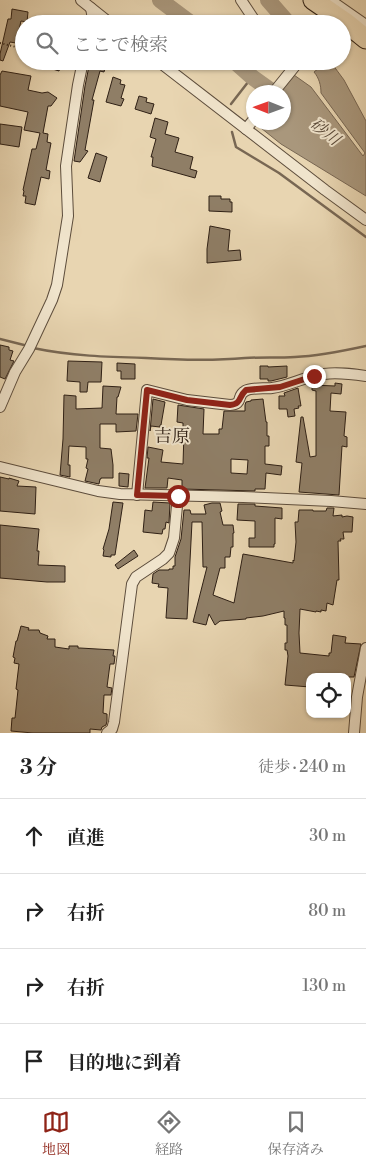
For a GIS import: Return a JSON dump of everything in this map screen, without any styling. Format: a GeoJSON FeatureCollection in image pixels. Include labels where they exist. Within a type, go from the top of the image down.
{"type":"FeatureCollection","features":[{"type":"Feature","properties":{"kind":"highway"},"geometry":{"type":"LineString","coordinates":[[312,0],[341,15]]}},
{"type":"Feature","properties":{"kind":"highway"},"geometry":{"type":"LineString","coordinates":[[351,22],[366,39]]}},
{"type":"Feature","properties":{"kind":"street"},"geometry":{"type":"LineString","coordinates":[[81,0],[100,15]]}},
{"type":"Feature","properties":{"kind":"street"},"geometry":{"type":"LineString","coordinates":[[241,0],[251,15]]}},
{"type":"Feature","properties":{"kind":"street"},"geometry":{"type":"LineString","coordinates":[[330,0],[344,15]]}},
{"type":"Feature","properties":{"kind":"street"},"geometry":{"type":"LineString","coordinates":[[91,8],[92,15]]}},
{"type":"Feature","properties":{"kind":"street"},"geometry":{"type":"LineString","coordinates":[[351,19],[366,25]]}},
{"type":"Feature","properties":{"kind":"street"},"geometry":{"type":"LineString","coordinates":[[0,407],[15,372],[30,347],[52,300],[60,272],[68,216],[66,166],[81,70]]}},
{"type":"Feature","properties":{"kind":"street"},"geometry":{"type":"LineString","coordinates":[[170,70],[246,129]]}},
{"type":"Feature","properties":{"kind":"street"},"geometry":{"type":"LineString","coordinates":[[278,85],[288,70]]}},
{"type":"Feature","properties":{"kind":"street"},"geometry":{"type":"LineString","coordinates":[[247,130],[366,220]]}},
{"type":"Feature","properties":{"kind":"street"},"geometry":{"type":"LineString","coordinates":[[137,495],[147,390],[187,400],[235,405],[246,390],[280,387],[322,374],[346,373],[366,376]]}},
{"type":"Feature","properties":{"kind":"street"},"geometry":{"type":"LineString","coordinates":[[0,466],[98,491],[120,494],[332,501],[366,504]]}},
{"type":"Feature","properties":{"kind":"street"},"geometry":{"type":"LineString","coordinates":[[107,733],[112,728],[114,722],[132,584],[136,577],[170,553],[174,538],[178,496]]}},
{"type":"Feature","properties":{"kind":"street"},"geometry":{"type":"LineString","coordinates":[[354,733],[357,697],[366,648]]}},
{"type":"Feature","properties":{"kind":"path"},"geometry":{"type":"LineString","coordinates":[[0,43],[15,47]]}},
{"type":"Feature","properties":{"kind":"water"},"geometry":{"type":"Polygon","coordinates":[[[317,70],[337,70],[366,121],[366,196],[281,144],[264,130],[291,130],[291,85],[286,85],[294,75],[311,87],[363,156],[365,153],[321,93],[314,72],[317,70]]]}},
{"type":"Feature","properties":{"kind":"building"},"geometry":{"type":"Polygon","coordinates":[[[12,9],[28,12],[28,15],[15,15],[15,43],[10,42],[3,61],[0,60],[0,54],[8,19],[11,19],[12,9]]]}},
{"type":"Feature","properties":{"kind":"building"},"geometry":{"type":"Polygon","coordinates":[[[88,70],[104,70],[104,72],[100,71],[92,100],[94,100],[85,150],[88,151],[80,162],[74,161],[88,70]]]}},
{"type":"Feature","properties":{"kind":"building"},"geometry":{"type":"Polygon","coordinates":[[[2,71],[31,76],[28,90],[42,93],[48,92],[57,98],[51,106],[48,106],[43,133],[48,134],[47,142],[51,143],[46,170],[50,171],[49,179],[41,177],[35,205],[25,203],[26,196],[23,196],[23,190],[32,149],[36,149],[40,133],[24,130],[28,112],[0,106],[0,75],[2,71]]]}},
{"type":"Feature","properties":{"kind":"building"},"geometry":{"type":"Polygon","coordinates":[[[113,77],[121,80],[120,84],[125,85],[121,98],[124,99],[121,106],[106,102],[113,77]]]}},
{"type":"Feature","properties":{"kind":"building"},"geometry":{"type":"Polygon","coordinates":[[[139,96],[147,98],[146,102],[154,104],[151,114],[135,109],[139,96]]]}},
{"type":"Feature","properties":{"kind":"building"},"geometry":{"type":"Polygon","coordinates":[[[155,118],[168,122],[165,134],[179,138],[175,152],[193,157],[190,169],[197,171],[195,178],[152,166],[153,157],[151,157],[156,139],[150,137],[155,118]]]}},
{"type":"Feature","properties":{"kind":"building"},"geometry":{"type":"Polygon","coordinates":[[[0,124],[22,127],[19,147],[0,144],[0,124]]]}},
{"type":"Feature","properties":{"kind":"building"},"geometry":{"type":"Polygon","coordinates":[[[96,153],[107,157],[100,182],[88,178],[96,153]]]}},
{"type":"Feature","properties":{"kind":"building"},"geometry":{"type":"Polygon","coordinates":[[[209,196],[221,196],[221,199],[230,199],[230,202],[232,202],[232,212],[209,211],[209,196]]]}},
{"type":"Feature","properties":{"kind":"building"},"geometry":{"type":"Polygon","coordinates":[[[210,226],[230,230],[228,251],[240,250],[241,260],[207,263],[210,226]]]}},
{"type":"Feature","properties":{"kind":"building"},"geometry":{"type":"Polygon","coordinates":[[[0,345],[9,347],[9,350],[13,351],[10,360],[14,361],[5,379],[0,377],[0,345]]]}},
{"type":"Feature","properties":{"kind":"building"},"geometry":{"type":"Polygon","coordinates":[[[68,361],[102,362],[101,382],[88,382],[87,392],[80,392],[80,382],[67,381],[68,361]]]}},
{"type":"Feature","properties":{"kind":"building"},"geometry":{"type":"Polygon","coordinates":[[[117,363],[135,364],[135,379],[121,379],[121,371],[117,371],[117,363]]]}},
{"type":"Feature","properties":{"kind":"building"},"geometry":{"type":"Polygon","coordinates":[[[260,366],[287,366],[287,377],[271,381],[260,379],[260,366]]]}},
{"type":"Feature","properties":{"kind":"building"},"geometry":{"type":"Polygon","coordinates":[[[335,383],[342,384],[341,394],[331,393],[330,411],[346,412],[344,436],[347,437],[347,447],[342,446],[339,495],[299,492],[302,463],[296,462],[301,417],[303,417],[310,457],[316,456],[316,391],[312,390],[312,385],[335,386],[335,383]]]}},
{"type":"Feature","properties":{"kind":"building"},"geometry":{"type":"Polygon","coordinates":[[[103,386],[121,387],[117,397],[116,414],[138,414],[136,431],[116,432],[116,424],[100,424],[100,448],[111,449],[113,478],[101,478],[99,484],[85,481],[88,469],[86,468],[88,459],[86,459],[86,447],[69,446],[68,465],[70,465],[70,477],[60,475],[64,395],[76,396],[76,409],[102,408],[103,386]]]}},
{"type":"Feature","properties":{"kind":"building"},"geometry":{"type":"Polygon","coordinates":[[[298,388],[301,406],[294,409],[295,416],[288,417],[287,409],[279,409],[279,396],[285,396],[284,393],[298,388]]]}},
{"type":"Feature","properties":{"kind":"building"},"geometry":{"type":"Polygon","coordinates":[[[153,399],[165,402],[160,427],[151,426],[150,431],[153,399]]]}},
{"type":"Feature","properties":{"kind":"building"},"geometry":{"type":"Polygon","coordinates":[[[263,399],[267,422],[267,436],[269,436],[269,446],[265,446],[265,464],[282,466],[281,475],[266,473],[265,489],[255,489],[255,491],[182,489],[182,480],[168,478],[167,488],[145,488],[149,458],[147,458],[148,447],[163,450],[161,462],[183,464],[184,432],[183,423],[177,422],[178,405],[204,409],[203,434],[219,434],[219,429],[222,429],[224,411],[245,411],[246,402],[263,399]],[[231,459],[231,473],[247,474],[248,460],[231,459]]]}},
{"type":"Feature","properties":{"kind":"building"},"geometry":{"type":"Polygon","coordinates":[[[119,473],[129,474],[128,487],[119,486],[119,473]]]}},
{"type":"Feature","properties":{"kind":"building"},"geometry":{"type":"Polygon","coordinates":[[[0,477],[19,481],[17,486],[36,487],[35,514],[0,511],[0,477]]]}},
{"type":"Feature","properties":{"kind":"building"},"geometry":{"type":"Polygon","coordinates":[[[113,502],[123,503],[115,555],[111,555],[111,557],[103,556],[103,549],[109,529],[113,502]]]}},
{"type":"Feature","properties":{"kind":"building"},"geometry":{"type":"Polygon","coordinates":[[[153,502],[170,503],[169,523],[166,522],[162,534],[143,532],[145,510],[152,511],[153,502]]]}},
{"type":"Feature","properties":{"kind":"building"},"geometry":{"type":"Polygon","coordinates":[[[220,503],[223,525],[233,525],[233,547],[231,547],[230,557],[225,557],[225,568],[220,568],[213,595],[234,603],[243,554],[293,563],[296,542],[295,522],[298,522],[299,510],[326,511],[327,508],[334,508],[333,516],[353,517],[352,532],[343,532],[344,539],[338,541],[339,580],[337,580],[333,605],[327,603],[326,611],[321,610],[321,612],[300,609],[299,633],[300,653],[329,656],[333,635],[346,637],[345,643],[361,644],[354,677],[351,677],[351,673],[306,673],[306,687],[285,685],[288,656],[287,650],[285,650],[287,625],[285,625],[284,611],[246,619],[220,621],[215,625],[209,614],[206,625],[193,622],[207,567],[203,567],[202,522],[192,522],[187,619],[166,618],[168,588],[158,587],[159,584],[152,583],[153,574],[159,570],[173,569],[173,566],[175,566],[175,557],[181,539],[184,510],[190,510],[191,514],[206,514],[204,505],[220,503]]]}},
{"type":"Feature","properties":{"kind":"building"},"geometry":{"type":"Polygon","coordinates":[[[238,504],[255,504],[255,506],[282,508],[282,519],[275,518],[274,547],[249,547],[249,538],[255,538],[255,521],[237,520],[238,504]]]}},
{"type":"Feature","properties":{"kind":"building"},"geometry":{"type":"Polygon","coordinates":[[[0,525],[39,529],[38,565],[65,566],[65,582],[0,578],[0,525]]]}},
{"type":"Feature","properties":{"kind":"building"},"geometry":{"type":"Polygon","coordinates":[[[134,550],[138,556],[118,569],[115,565],[134,550]]]}},
{"type":"Feature","properties":{"kind":"building"},"geometry":{"type":"Polygon","coordinates":[[[21,626],[29,628],[28,630],[39,630],[40,633],[48,636],[47,639],[55,639],[55,647],[69,649],[69,646],[78,646],[78,648],[114,650],[114,664],[110,664],[107,687],[112,688],[111,695],[104,695],[103,713],[107,714],[107,721],[101,730],[90,729],[90,733],[11,731],[12,718],[15,718],[19,664],[14,663],[15,658],[13,657],[21,626]]]}},
{"type":"Feature","properties":{"kind":"waterway","name":"砂川"},"geometry":{"type":"LineString","coordinates":[[160,0],[180,15]]}},
{"type":"Feature","properties":{"kind":"waterway"},"geometry":{"type":"LineString","coordinates":[[268,0],[281,15]]}},
{"type":"Feature","properties":{"kind":"waterway","name":"砂川"},"geometry":{"type":"LineString","coordinates":[[244,70],[263,85]]}},
{"type":"Feature","properties":{"kind":"waterway"},"geometry":{"type":"LineString","coordinates":[[231,104],[252,77]]}},
{"type":"Feature","properties":{"kind":"waterway"},"geometry":{"type":"LineString","coordinates":[[232,132],[236,147],[279,173],[366,237]]}},
{"type":"Feature","properties":{"kind":"waterway"},"geometry":{"type":"LineString","coordinates":[[0,339],[28,346]]}},
{"type":"Feature","properties":{"kind":"waterway"},"geometry":{"type":"LineString","coordinates":[[33,348],[90,356],[208,360],[304,356],[366,346]]}},
{"type":"Feature","properties":{"kind":"district","name":"吉原"},"geometry":{"type":"Point","coordinates":[172,436]}},
{"type":"Feature","properties":{"kind":"route"},"geometry":{"type":"LineString","coordinates":[[178,496],[137,495],[147,390],[187,400],[235,405],[246,390],[280,387],[314,376]]}}]}
